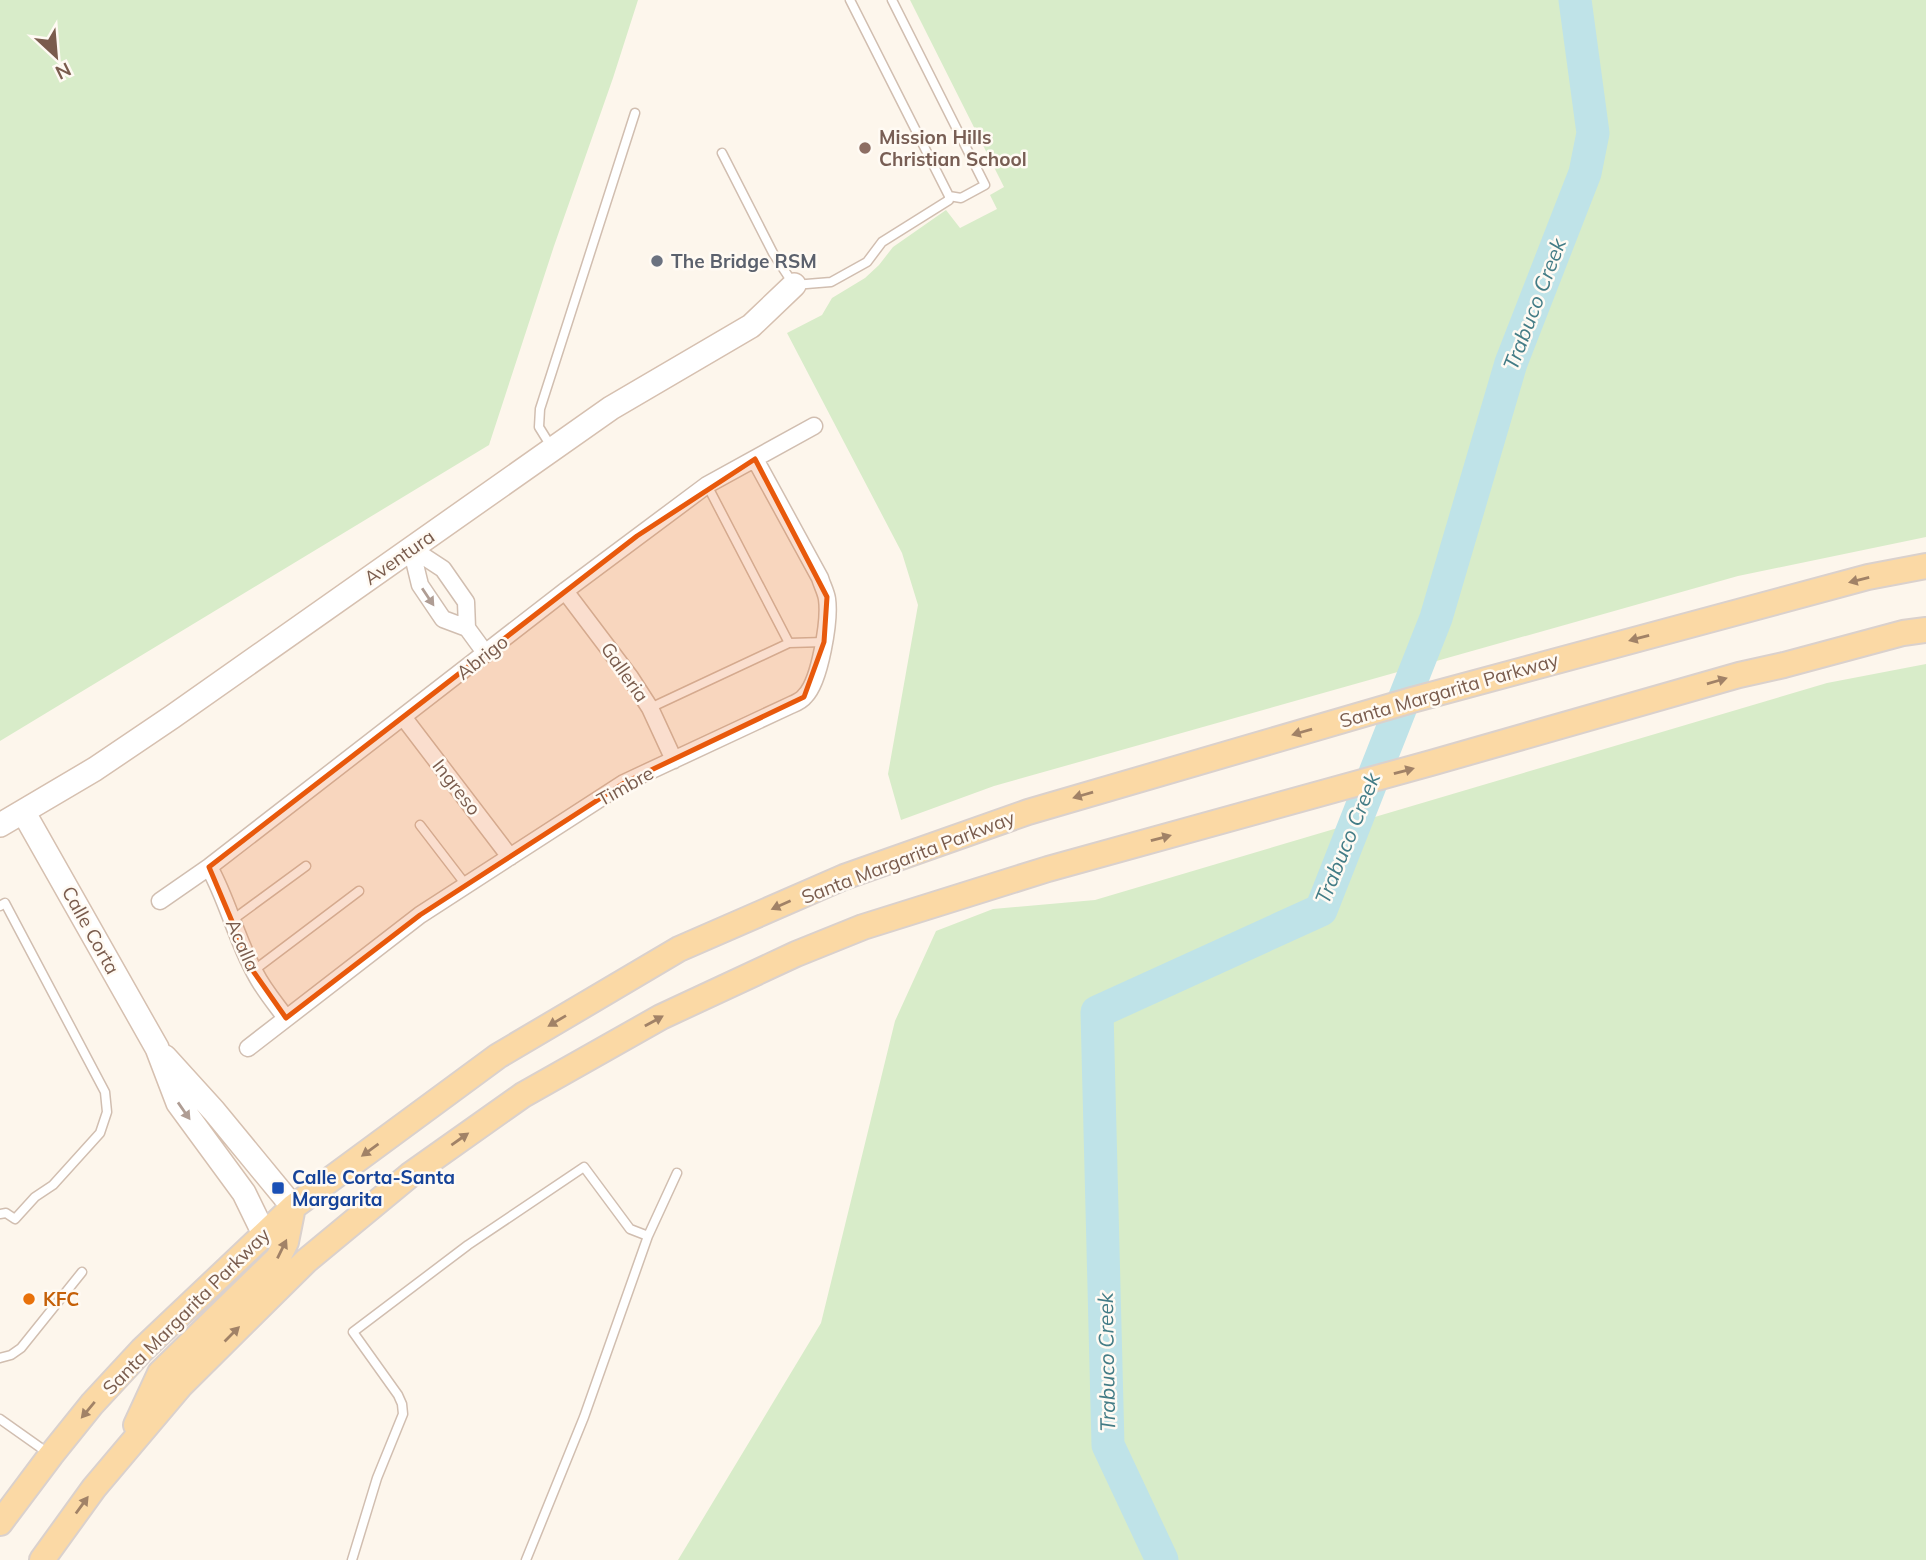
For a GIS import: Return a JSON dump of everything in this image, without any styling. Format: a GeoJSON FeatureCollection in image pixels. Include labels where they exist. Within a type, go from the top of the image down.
{"type":"FeatureCollection","features":[{"type":"Feature","properties":{"kind":"main road","name":"Santa Margarita Parkway"},"geometry":{"type":"LineString","coordinates":[[0,1523],[92,1404],[142,1350],[293,1207],[498,1056],[679,949],[844,877],[1028,812],[1545,663],[1856,580],[1926,566]]}},
{"type":"Feature","properties":{"kind":"main road"},"geometry":{"type":"LineString","coordinates":[[42,1560],[94,1488],[181,1385],[306,1261],[410,1175],[523,1095],[661,1017],[796,954],[863,927],[1048,869],[1739,675],[1903,632],[1926,630]]}},
{"type":"Feature","properties":{"kind":"main road"},"geometry":{"type":"LineString","coordinates":[[122,1454],[160,1373],[278,1258],[286,1242],[293,1207]]}},
{"type":"Feature","properties":{"kind":"street","name":"Aventura"},"geometry":{"type":"LineString","coordinates":[[0,825],[95,769],[172,717],[611,408],[751,326],[794,285]]}},
{"type":"Feature","properties":{"kind":"street","name":"Abrigo"},"geometry":{"type":"LineString","coordinates":[[160,901],[209,867],[707,485],[814,426]]}},
{"type":"Feature","properties":{"kind":"street","name":"Timbre"},"geometry":{"type":"LineString","coordinates":[[248,1048],[419,915],[624,783],[804,697],[813,685],[824,642],[827,597],[820,578],[755,459]]}},
{"type":"Feature","properties":{"kind":"street"},"geometry":{"type":"LineString","coordinates":[[411,548],[420,585],[443,619],[467,628],[486,654]]}},
{"type":"Feature","properties":{"kind":"street"},"geometry":{"type":"LineString","coordinates":[[411,548],[443,569],[466,602],[467,628]]}},
{"type":"Feature","properties":{"kind":"street","name":"Galleria"},"geometry":{"type":"LineString","coordinates":[[565,592],[630,677],[649,708],[674,760]]}},
{"type":"Feature","properties":{"kind":"street","name":"Ingreso"},"geometry":{"type":"LineString","coordinates":[[404,718],[510,857]]}},
{"type":"Feature","properties":{"kind":"street","name":"Calle Corta"},"geometry":{"type":"LineString","coordinates":[[24,813],[157,1048],[178,1103],[244,1193],[264,1234]]}},
{"type":"Feature","properties":{"kind":"street","name":"Acalla"},"geometry":{"type":"LineString","coordinates":[[209,867],[253,971],[286,1018]]}},
{"type":"Feature","properties":{"kind":"street","name":"Calle Corta"},"geometry":{"type":"LineString","coordinates":[[157,1048],[214,1111],[293,1207]]}},
{"type":"Feature","properties":{"kind":"lane"},"geometry":{"type":"LineString","coordinates":[[722,153],[773,253],[794,285],[831,282],[867,262],[882,242],[949,200],[850,0]]}},
{"type":"Feature","properties":{"kind":"lane"},"geometry":{"type":"LineString","coordinates":[[892,0],[985,185],[961,198],[949,196]]}},
{"type":"Feature","properties":{"kind":"lane"},"geometry":{"type":"LineString","coordinates":[[552,449],[539,427],[540,409],[635,113]]}},
{"type":"Feature","properties":{"kind":"lane"},"geometry":{"type":"LineString","coordinates":[[707,485],[789,643]]}},
{"type":"Feature","properties":{"kind":"lane"},"geometry":{"type":"LineString","coordinates":[[649,708],[789,643],[824,642]]}},
{"type":"Feature","properties":{"kind":"lane"},"geometry":{"type":"LineString","coordinates":[[420,825],[466,885]]}},
{"type":"Feature","properties":{"kind":"lane"},"geometry":{"type":"LineString","coordinates":[[232,921],[306,866]]}},
{"type":"Feature","properties":{"kind":"lane"},"geometry":{"type":"LineString","coordinates":[[253,971],[359,891]]}},
{"type":"Feature","properties":{"kind":"lane"},"geometry":{"type":"LineString","coordinates":[[0,906],[5,903],[105,1093],[107,1112],[100,1133],[53,1185],[35,1197],[15,1219],[6,1213],[0,1214]]}},
{"type":"Feature","properties":{"kind":"lane"},"geometry":{"type":"LineString","coordinates":[[352,1560],[377,1478],[403,1414],[398,1395],[353,1332],[468,1245],[584,1167],[630,1229],[648,1236]]}},
{"type":"Feature","properties":{"kind":"lane"},"geometry":{"type":"LineString","coordinates":[[526,1560],[584,1417],[648,1236],[677,1173]]}},
{"type":"Feature","properties":{"kind":"lane"},"geometry":{"type":"LineString","coordinates":[[0,1358],[21,1348],[82,1272]]}},
{"type":"Feature","properties":{"kind":"lane"},"geometry":{"type":"LineString","coordinates":[[0,1419],[51,1455]]}},
{"type":"Feature","properties":{"kind":"highlighted area"},"geometry":{"type":"Polygon","coordinates":[[[755,459],[827,597],[824,642],[804,697],[624,783],[420,915],[286,1018],[253,971],[209,867],[637,536],[755,459]]]}},
{"type":"Feature","properties":{"kind":"green space"},"geometry":{"type":"Polygon","coordinates":[[[0,0],[638,0],[489,445],[0,741],[0,0]]]}},
{"type":"Feature","properties":{"kind":"green space"},"geometry":{"type":"Polygon","coordinates":[[[910,0],[1926,0],[1926,537],[1738,576],[994,786],[901,820],[888,774],[918,605],[902,553],[787,333],[822,315],[832,298],[865,278],[893,247],[946,210],[960,228],[997,209],[990,195],[1004,187],[910,0]]]}},
{"type":"Feature","properties":{"kind":"green space"},"geometry":{"type":"Polygon","coordinates":[[[1926,664],[1926,1560],[678,1560],[821,1323],[895,1021],[936,931],[993,909],[1095,900],[1827,683],[1926,664]]]}},
{"type":"Feature","properties":{"kind":"waterway","name":"Trabuco Creek"},"geometry":{"type":"LineString","coordinates":[[1162,1560],[1108,1445],[1097,1012],[1321,910],[1436,618],[1511,363],[1585,173],[1593,133],[1575,0]]}},
{"type":"Feature","properties":{"kind":"place","name":"Mission Hills Christian School"},"geometry":{"type":"Point","coordinates":[865,148]}},
{"type":"Feature","properties":{"kind":"place","name":"The Bridge RSM"},"geometry":{"type":"Point","coordinates":[657,261]}},
{"type":"Feature","properties":{"kind":"place","name":"Calle Corta-Santa Margarita"},"geometry":{"type":"Point","coordinates":[278,1188]}},
{"type":"Feature","properties":{"kind":"place","name":"KFC"},"geometry":{"type":"Point","coordinates":[29,1299]}}]}
